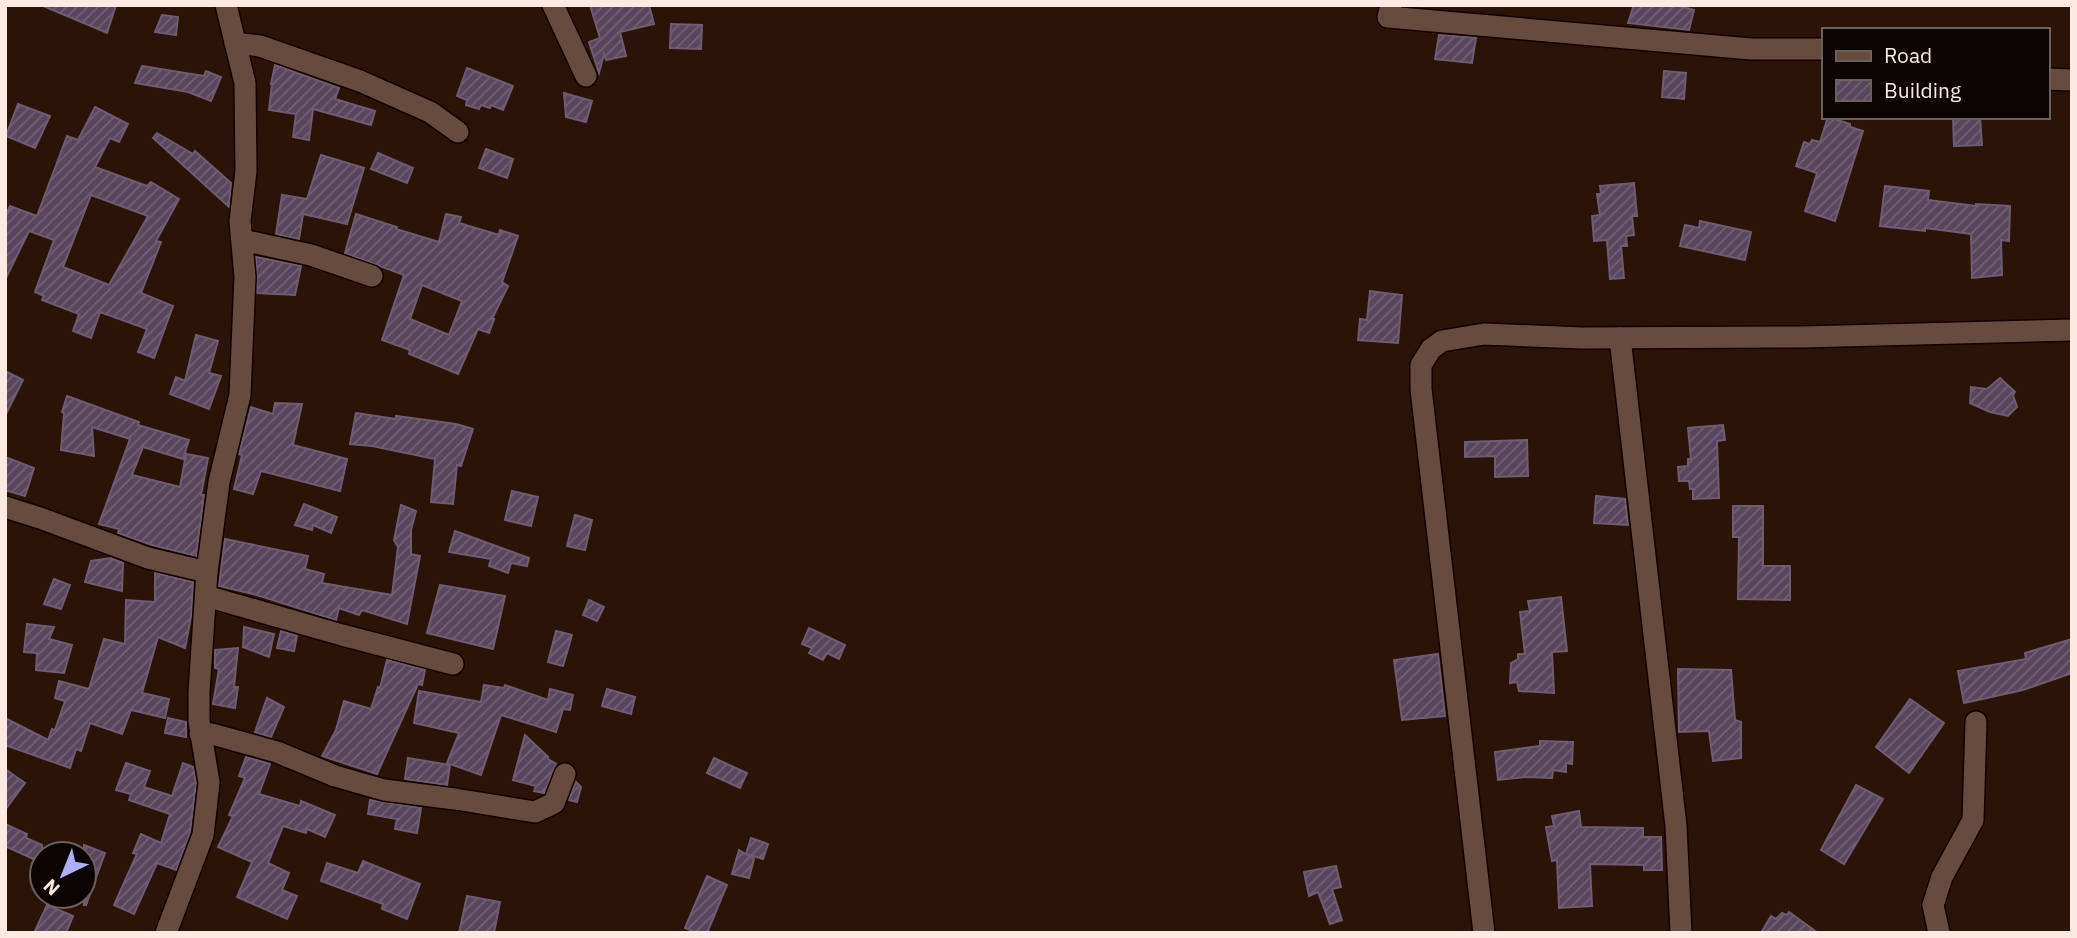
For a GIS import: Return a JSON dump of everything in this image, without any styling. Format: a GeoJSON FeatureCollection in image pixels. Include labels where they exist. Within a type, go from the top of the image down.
{"type":"FeatureCollection","features":[{"type":"Feature","properties":{"kind":"street"},"geometry":{"type":"LineString","coordinates":[[166,933],[203,835],[209,783],[200,734],[199,692],[207,572],[219,482],[240,395],[245,277],[240,221],[246,171],[245,83],[226,5]]}},
{"type":"Feature","properties":{"kind":"street"},"geometry":{"type":"LineString","coordinates":[[553,5],[586,76]]}},
{"type":"Feature","properties":{"kind":"street"},"geometry":{"type":"LineString","coordinates":[[1391,5],[1388,17],[1751,49],[1822,49]]}},
{"type":"Feature","properties":{"kind":"street"},"geometry":{"type":"LineString","coordinates":[[235,43],[260,46],[360,81],[430,112],[458,132]]}},
{"type":"Feature","properties":{"kind":"street"},"geometry":{"type":"LineString","coordinates":[[2049,79],[2072,80]]}},
{"type":"Feature","properties":{"kind":"street"},"geometry":{"type":"LineString","coordinates":[[242,240],[311,255],[372,276]]}},
{"type":"Feature","properties":{"kind":"street"},"geometry":{"type":"LineString","coordinates":[[1484,933],[1422,389],[1422,365],[1431,349],[1442,341],[1484,334],[1620,338],[1803,337],[2072,330]]}},
{"type":"Feature","properties":{"kind":"street"},"geometry":{"type":"LineString","coordinates":[[1620,338],[1676,826],[1681,933]]}},
{"type":"Feature","properties":{"kind":"street"},"geometry":{"type":"LineString","coordinates":[[5,508],[40,518],[148,558],[207,572]]}},
{"type":"Feature","properties":{"kind":"street"},"geometry":{"type":"LineString","coordinates":[[205,596],[453,664]]}},
{"type":"Feature","properties":{"kind":"street"},"geometry":{"type":"LineString","coordinates":[[1938,933],[1933,905],[1942,877],[1973,820],[1976,722]]}},
{"type":"Feature","properties":{"kind":"street"},"geometry":{"type":"LineString","coordinates":[[200,734],[212,734],[277,752],[335,776],[384,790],[536,812],[555,803],[565,774]]}},
{"type":"Feature","properties":{"kind":"building"},"geometry":{"type":"Polygon","coordinates":[[[41,5],[116,5],[107,33],[41,5]]]}},
{"type":"Feature","properties":{"kind":"building"},"geometry":{"type":"Polygon","coordinates":[[[590,5],[649,5],[654,24],[620,32],[626,56],[606,60],[604,54],[599,73],[589,42],[600,38],[590,5]]]}},
{"type":"Feature","properties":{"kind":"building"},"geometry":{"type":"Polygon","coordinates":[[[1634,5],[1676,5],[1694,10],[1689,30],[1628,23],[1634,5]]]}},
{"type":"Feature","properties":{"kind":"building"},"geometry":{"type":"Polygon","coordinates":[[[162,15],[178,17],[176,35],[155,32],[162,15]]]}},
{"type":"Feature","properties":{"kind":"building"},"geometry":{"type":"Polygon","coordinates":[[[671,24],[702,25],[701,49],[670,48],[671,24]]]}},
{"type":"Feature","properties":{"kind":"building"},"geometry":{"type":"Polygon","coordinates":[[[1439,35],[1476,38],[1472,63],[1435,59],[1439,35]]]}},
{"type":"Feature","properties":{"kind":"building"},"geometry":{"type":"Polygon","coordinates":[[[275,65],[339,88],[335,99],[375,111],[371,125],[313,109],[309,140],[293,137],[296,114],[269,110],[275,65]]]}},
{"type":"Feature","properties":{"kind":"building"},"geometry":{"type":"Polygon","coordinates":[[[142,66],[204,76],[206,71],[221,77],[211,101],[188,92],[135,83],[142,66]]]}},
{"type":"Feature","properties":{"kind":"building"},"geometry":{"type":"Polygon","coordinates":[[[467,68],[513,86],[503,110],[491,105],[490,108],[481,105],[479,109],[466,105],[467,100],[457,96],[467,68]]]}},
{"type":"Feature","properties":{"kind":"building"},"geometry":{"type":"Polygon","coordinates":[[[1664,71],[1686,73],[1684,99],[1662,97],[1664,71]]]}},
{"type":"Feature","properties":{"kind":"building"},"geometry":{"type":"Polygon","coordinates":[[[564,93],[592,101],[586,122],[566,117],[564,93]]]}},
{"type":"Feature","properties":{"kind":"building"},"geometry":{"type":"Polygon","coordinates":[[[18,104],[50,116],[35,148],[6,136],[18,104]]]}},
{"type":"Feature","properties":{"kind":"building"},"geometry":{"type":"Polygon","coordinates":[[[95,107],[128,124],[119,142],[110,138],[95,167],[147,186],[151,182],[179,199],[156,241],[161,242],[141,293],[173,306],[154,358],[138,352],[147,329],[100,312],[91,338],[73,331],[79,314],[42,300],[44,296],[35,292],[54,240],[29,231],[5,280],[5,217],[10,206],[37,216],[67,136],[78,140],[95,107]],[[91,195],[63,267],[109,285],[148,216],[91,195]]]}},
{"type":"Feature","properties":{"kind":"building"},"geometry":{"type":"Polygon","coordinates":[[[1827,119],[1850,124],[1850,127],[1863,131],[1835,221],[1805,211],[1817,173],[1796,166],[1804,142],[1820,142],[1827,119]]]}},
{"type":"Feature","properties":{"kind":"building"},"geometry":{"type":"Polygon","coordinates":[[[1953,119],[1980,119],[1982,145],[1954,146],[1953,119]]]}},
{"type":"Feature","properties":{"kind":"building"},"geometry":{"type":"Polygon","coordinates":[[[157,133],[193,154],[195,151],[231,183],[229,207],[153,138],[157,133]]]}},
{"type":"Feature","properties":{"kind":"building"},"geometry":{"type":"Polygon","coordinates":[[[486,149],[513,159],[507,178],[479,168],[486,149]]]}},
{"type":"Feature","properties":{"kind":"building"},"geometry":{"type":"Polygon","coordinates":[[[378,153],[413,168],[407,183],[371,169],[378,153]]]}},
{"type":"Feature","properties":{"kind":"building"},"geometry":{"type":"Polygon","coordinates":[[[321,155],[364,168],[347,224],[303,214],[299,239],[276,234],[282,195],[307,199],[321,155]]]}},
{"type":"Feature","properties":{"kind":"building"},"geometry":{"type":"Polygon","coordinates":[[[1634,183],[1637,216],[1632,216],[1634,235],[1626,236],[1627,246],[1621,246],[1624,278],[1610,279],[1607,240],[1594,241],[1592,216],[1600,215],[1597,194],[1601,194],[1600,186],[1634,183]]]}},
{"type":"Feature","properties":{"kind":"building"},"geometry":{"type":"Polygon","coordinates":[[[1885,186],[1929,191],[1928,200],[1976,206],[2010,206],[2009,241],[2001,240],[2002,275],[1972,278],[1971,234],[1880,226],[1885,186]]]}},
{"type":"Feature","properties":{"kind":"building"},"geometry":{"type":"Polygon","coordinates":[[[356,214],[439,242],[446,214],[461,217],[459,223],[499,235],[500,230],[518,236],[502,282],[508,286],[492,319],[489,333],[478,329],[458,374],[409,354],[410,350],[382,340],[404,275],[345,253],[356,214]],[[422,285],[410,319],[449,335],[462,301],[422,285]]]}},
{"type":"Feature","properties":{"kind":"building"},"geometry":{"type":"Polygon","coordinates":[[[1700,221],[1751,232],[1745,260],[1680,246],[1685,225],[1699,228],[1700,221]]]}},
{"type":"Feature","properties":{"kind":"building"},"geometry":{"type":"Polygon","coordinates":[[[256,257],[301,266],[295,295],[257,293],[256,257]]]}},
{"type":"Feature","properties":{"kind":"building"},"geometry":{"type":"Polygon","coordinates":[[[1370,291],[1402,295],[1398,343],[1358,340],[1360,319],[1367,320],[1370,291]]]}},
{"type":"Feature","properties":{"kind":"building"},"geometry":{"type":"Polygon","coordinates":[[[196,335],[218,341],[209,373],[221,376],[209,409],[170,394],[176,377],[185,381],[196,335]]]}},
{"type":"Feature","properties":{"kind":"building"},"geometry":{"type":"Polygon","coordinates":[[[5,371],[23,380],[5,416],[5,371]]]}},
{"type":"Feature","properties":{"kind":"building"},"geometry":{"type":"Polygon","coordinates":[[[2000,378],[2015,392],[2013,395],[2017,407],[2008,416],[1970,403],[1971,387],[1987,389],[2000,378]]]}},
{"type":"Feature","properties":{"kind":"building"},"geometry":{"type":"Polygon","coordinates":[[[67,396],[139,422],[138,425],[189,440],[183,459],[143,447],[132,475],[180,487],[186,454],[208,458],[201,495],[204,495],[196,556],[152,545],[118,533],[119,529],[99,524],[130,439],[92,427],[94,456],[61,450],[62,412],[67,396]]]}},
{"type":"Feature","properties":{"kind":"building"},"geometry":{"type":"Polygon","coordinates":[[[275,403],[302,404],[293,445],[347,459],[340,491],[261,471],[253,494],[234,489],[242,455],[239,454],[251,407],[273,414],[275,403]]]}},
{"type":"Feature","properties":{"kind":"building"},"geometry":{"type":"Polygon","coordinates":[[[356,413],[456,424],[473,429],[461,466],[457,465],[453,504],[431,502],[435,459],[350,444],[356,413]]]}},
{"type":"Feature","properties":{"kind":"building"},"geometry":{"type":"Polygon","coordinates":[[[1723,425],[1725,440],[1717,441],[1719,498],[1693,499],[1693,489],[1690,489],[1689,481],[1679,481],[1678,467],[1688,466],[1688,459],[1691,459],[1688,428],[1723,425]]]}},
{"type":"Feature","properties":{"kind":"building"},"geometry":{"type":"Polygon","coordinates":[[[1527,440],[1528,476],[1495,477],[1495,456],[1465,457],[1465,442],[1527,440]]]}},
{"type":"Feature","properties":{"kind":"building"},"geometry":{"type":"Polygon","coordinates":[[[5,457],[34,468],[25,496],[5,490],[5,457]]]}},
{"type":"Feature","properties":{"kind":"building"},"geometry":{"type":"Polygon","coordinates":[[[512,491],[538,497],[531,526],[505,520],[512,491]]]}},
{"type":"Feature","properties":{"kind":"building"},"geometry":{"type":"Polygon","coordinates":[[[1596,496],[1625,499],[1628,525],[1594,523],[1596,496]]]}},
{"type":"Feature","properties":{"kind":"building"},"geometry":{"type":"Polygon","coordinates":[[[304,504],[337,517],[331,533],[313,525],[312,530],[295,525],[304,504]]]}},
{"type":"Feature","properties":{"kind":"building"},"geometry":{"type":"Polygon","coordinates":[[[401,505],[416,511],[411,530],[411,554],[420,556],[407,624],[362,610],[359,615],[339,608],[336,620],[219,586],[225,539],[308,556],[305,569],[324,574],[322,583],[392,595],[398,547],[394,540],[401,505]]]}},
{"type":"Feature","properties":{"kind":"building"},"geometry":{"type":"Polygon","coordinates":[[[1733,506],[1763,506],[1763,566],[1790,566],[1790,600],[1738,599],[1739,537],[1733,537],[1733,506]]]}},
{"type":"Feature","properties":{"kind":"building"},"geometry":{"type":"Polygon","coordinates":[[[575,515],[592,520],[585,550],[567,546],[575,515]]]}},
{"type":"Feature","properties":{"kind":"building"},"geometry":{"type":"Polygon","coordinates":[[[455,531],[529,558],[527,566],[511,563],[508,573],[489,566],[491,559],[449,552],[455,531]]]}},
{"type":"Feature","properties":{"kind":"building"},"geometry":{"type":"Polygon","coordinates":[[[111,558],[123,563],[122,591],[85,582],[91,561],[111,558]]]}},
{"type":"Feature","properties":{"kind":"building"},"geometry":{"type":"Polygon","coordinates":[[[155,573],[193,582],[191,617],[185,648],[158,637],[142,693],[169,699],[165,718],[131,710],[122,734],[90,723],[81,751],[76,749],[70,768],[5,745],[5,718],[48,740],[52,729],[55,730],[65,701],[55,698],[59,681],[89,689],[104,639],[125,644],[126,600],[155,602],[155,573]]]}},
{"type":"Feature","properties":{"kind":"building"},"geometry":{"type":"Polygon","coordinates":[[[54,579],[70,585],[61,609],[44,604],[54,579]]]}},
{"type":"Feature","properties":{"kind":"building"},"geometry":{"type":"Polygon","coordinates":[[[440,585],[505,596],[493,649],[427,633],[440,585]]]}},
{"type":"Feature","properties":{"kind":"building"},"geometry":{"type":"Polygon","coordinates":[[[1561,597],[1567,651],[1552,652],[1554,693],[1519,691],[1517,682],[1510,683],[1511,663],[1518,659],[1518,654],[1525,654],[1520,612],[1530,611],[1528,601],[1561,597]]]}},
{"type":"Feature","properties":{"kind":"building"},"geometry":{"type":"Polygon","coordinates":[[[589,600],[604,607],[597,621],[583,615],[589,600]]]}},
{"type":"Feature","properties":{"kind":"building"},"geometry":{"type":"Polygon","coordinates":[[[27,624],[54,627],[49,639],[72,645],[64,673],[36,670],[37,653],[24,652],[27,624]]]}},
{"type":"Feature","properties":{"kind":"building"},"geometry":{"type":"Polygon","coordinates":[[[244,627],[274,634],[269,657],[243,647],[244,627]]]}},
{"type":"Feature","properties":{"kind":"building"},"geometry":{"type":"Polygon","coordinates":[[[809,628],[845,645],[839,659],[827,653],[823,660],[809,653],[812,648],[802,644],[809,628]]]}},
{"type":"Feature","properties":{"kind":"building"},"geometry":{"type":"Polygon","coordinates":[[[281,631],[297,636],[294,651],[277,648],[281,631]]]}},
{"type":"Feature","properties":{"kind":"building"},"geometry":{"type":"Polygon","coordinates":[[[556,631],[572,635],[563,666],[548,662],[556,631]]]}},
{"type":"Feature","properties":{"kind":"building"},"geometry":{"type":"Polygon","coordinates":[[[2072,639],[2072,673],[2023,690],[1964,703],[1958,671],[2026,659],[2025,653],[2072,639]]]}},
{"type":"Feature","properties":{"kind":"building"},"geometry":{"type":"Polygon","coordinates":[[[238,648],[235,708],[213,704],[219,669],[215,668],[215,650],[238,648]]]}},
{"type":"Feature","properties":{"kind":"building"},"geometry":{"type":"Polygon","coordinates":[[[1438,654],[1445,716],[1402,720],[1394,660],[1438,654]]]}},
{"type":"Feature","properties":{"kind":"building"},"geometry":{"type":"Polygon","coordinates":[[[387,660],[425,670],[422,685],[418,684],[377,774],[322,756],[336,730],[344,701],[371,709],[387,660]]]}},
{"type":"Feature","properties":{"kind":"building"},"geometry":{"type":"Polygon","coordinates":[[[1678,669],[1731,670],[1735,720],[1741,722],[1741,758],[1713,761],[1709,731],[1679,732],[1678,669]]]}},
{"type":"Feature","properties":{"kind":"building"},"geometry":{"type":"Polygon","coordinates":[[[484,685],[504,688],[505,685],[548,700],[550,689],[573,695],[570,710],[563,709],[556,732],[501,715],[481,775],[447,763],[459,733],[414,723],[419,691],[481,702],[484,685]]]}},
{"type":"Feature","properties":{"kind":"building"},"geometry":{"type":"Polygon","coordinates":[[[607,689],[635,697],[631,714],[602,706],[607,689]]]}},
{"type":"Feature","properties":{"kind":"building"},"geometry":{"type":"Polygon","coordinates":[[[267,698],[284,707],[271,737],[255,732],[267,698]]]}},
{"type":"Feature","properties":{"kind":"building"},"geometry":{"type":"Polygon","coordinates":[[[1910,699],[1944,723],[1909,773],[1876,747],[1910,699]]]}},
{"type":"Feature","properties":{"kind":"building"},"geometry":{"type":"Polygon","coordinates":[[[168,718],[186,722],[186,737],[165,733],[168,718]]]}},
{"type":"Feature","properties":{"kind":"building"},"geometry":{"type":"Polygon","coordinates":[[[525,735],[556,764],[544,793],[534,791],[536,786],[513,780],[525,735]]]}},
{"type":"Feature","properties":{"kind":"building"},"geometry":{"type":"Polygon","coordinates":[[[1540,741],[1573,742],[1572,764],[1566,763],[1566,772],[1553,770],[1552,778],[1498,780],[1495,752],[1540,746],[1540,741]]]}},
{"type":"Feature","properties":{"kind":"building"},"geometry":{"type":"Polygon","coordinates":[[[246,757],[270,764],[259,794],[300,806],[301,801],[335,815],[325,837],[307,829],[306,833],[283,826],[268,863],[289,873],[282,890],[297,896],[287,919],[237,897],[252,862],[218,847],[233,816],[229,815],[245,778],[239,776],[246,757]]]}},
{"type":"Feature","properties":{"kind":"building"},"geometry":{"type":"Polygon","coordinates":[[[408,758],[450,765],[447,785],[405,779],[408,758]]]}},
{"type":"Feature","properties":{"kind":"building"},"geometry":{"type":"Polygon","coordinates":[[[714,758],[747,773],[740,788],[707,773],[714,758]]]}},
{"type":"Feature","properties":{"kind":"building"},"geometry":{"type":"Polygon","coordinates":[[[126,763],[150,771],[144,787],[172,796],[183,763],[193,767],[196,783],[190,832],[176,870],[157,863],[134,914],[114,905],[137,854],[133,853],[141,834],[161,843],[170,814],[129,800],[131,794],[116,790],[126,763]]]}},
{"type":"Feature","properties":{"kind":"building"},"geometry":{"type":"Polygon","coordinates":[[[5,769],[25,783],[5,810],[5,769]]]}},
{"type":"Feature","properties":{"kind":"building"},"geometry":{"type":"Polygon","coordinates":[[[576,782],[581,787],[577,802],[569,800],[576,782]]]}},
{"type":"Feature","properties":{"kind":"building"},"geometry":{"type":"Polygon","coordinates":[[[1856,785],[1883,799],[1844,864],[1821,850],[1856,785]]]}},
{"type":"Feature","properties":{"kind":"building"},"geometry":{"type":"Polygon","coordinates":[[[370,800],[421,808],[417,833],[395,829],[397,819],[368,814],[370,800]]]}},
{"type":"Feature","properties":{"kind":"building"},"geometry":{"type":"Polygon","coordinates":[[[1579,811],[1581,827],[1643,828],[1643,837],[1661,837],[1662,870],[1644,870],[1644,865],[1590,864],[1592,906],[1559,908],[1557,860],[1552,861],[1546,827],[1554,826],[1552,816],[1579,811]]]}},
{"type":"Feature","properties":{"kind":"building"},"geometry":{"type":"Polygon","coordinates":[[[5,824],[27,834],[26,838],[31,840],[28,840],[28,857],[5,846],[5,824]]]}},
{"type":"Feature","properties":{"kind":"building"},"geometry":{"type":"Polygon","coordinates":[[[751,838],[768,844],[763,859],[746,854],[751,838]]]}},
{"type":"Feature","properties":{"kind":"building"},"geometry":{"type":"Polygon","coordinates":[[[98,850],[105,853],[98,872],[98,850]]]}},
{"type":"Feature","properties":{"kind":"building"},"geometry":{"type":"Polygon","coordinates":[[[739,850],[754,859],[749,878],[732,874],[739,850]]]}},
{"type":"Feature","properties":{"kind":"building"},"geometry":{"type":"Polygon","coordinates":[[[363,861],[420,884],[407,919],[382,909],[383,904],[321,881],[327,863],[358,873],[363,861]]]}},
{"type":"Feature","properties":{"kind":"building"},"geometry":{"type":"Polygon","coordinates":[[[1336,866],[1341,887],[1332,889],[1342,920],[1330,924],[1318,892],[1309,896],[1304,872],[1336,866]]]}},
{"type":"Feature","properties":{"kind":"building"},"geometry":{"type":"Polygon","coordinates":[[[707,876],[727,885],[707,933],[697,933],[685,928],[707,876]]]}},
{"type":"Feature","properties":{"kind":"building"},"geometry":{"type":"Polygon","coordinates":[[[467,896],[500,902],[494,933],[459,933],[467,896]]]}},
{"type":"Feature","properties":{"kind":"building"},"geometry":{"type":"Polygon","coordinates":[[[45,910],[59,910],[73,916],[66,933],[34,933],[45,910]]]}},
{"type":"Feature","properties":{"kind":"building"},"geometry":{"type":"Polygon","coordinates":[[[1789,912],[1818,933],[1761,933],[1771,916],[1776,919],[1782,913],[1787,915],[1789,912]]]}}]}
